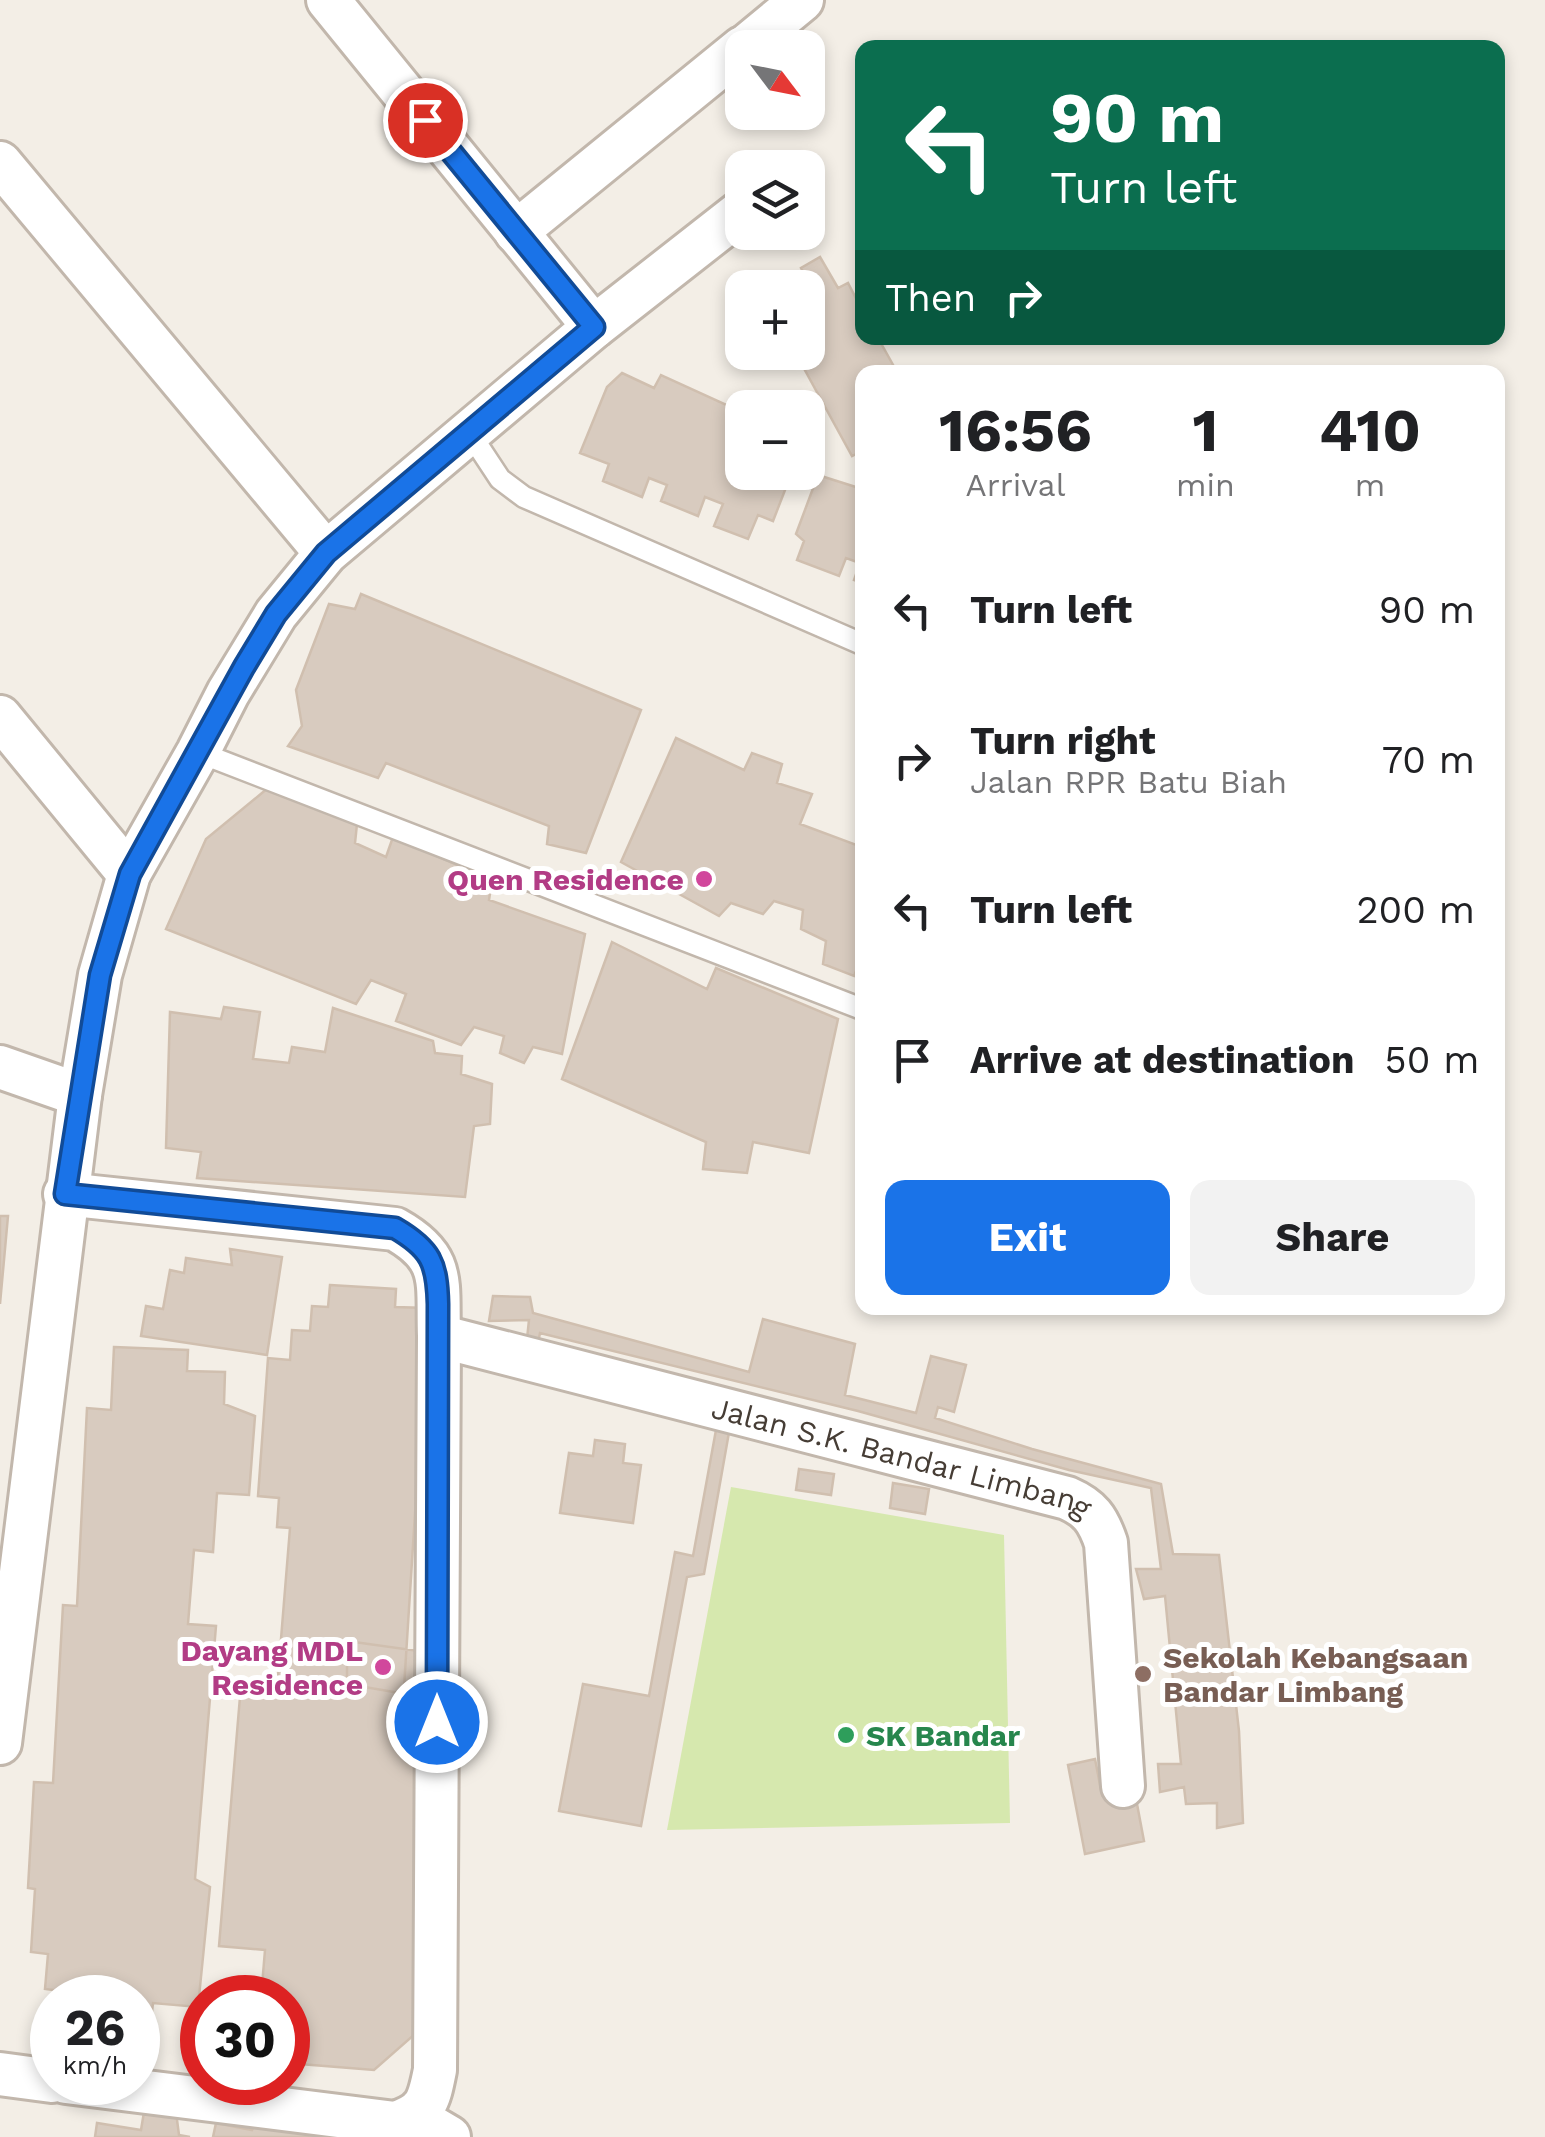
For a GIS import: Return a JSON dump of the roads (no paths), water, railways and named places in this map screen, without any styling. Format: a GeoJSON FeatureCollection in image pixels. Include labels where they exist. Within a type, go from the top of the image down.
{"type":"FeatureCollection","features":[{"type":"Feature","properties":{"kind":"street"},"geometry":{"type":"LineString","coordinates":[[765,30],[802,0]]}},
{"type":"Feature","properties":{"kind":"street"},"geometry":{"type":"LineString","coordinates":[[335,2],[594,327]]}},
{"type":"Feature","properties":{"kind":"street"},"geometry":{"type":"LineString","coordinates":[[516,232],[725,63]]}},
{"type":"Feature","properties":{"kind":"street"},"geometry":{"type":"LineString","coordinates":[[0,163],[326,553]]}},
{"type":"Feature","properties":{"kind":"street"},"geometry":{"type":"LineString","coordinates":[[0,1743],[65,1194],[100,975],[130,874],[228,693],[276,614],[326,553],[594,327],[725,224]]}},
{"type":"Feature","properties":{"kind":"street"},"geometry":{"type":"LineString","coordinates":[[0,717],[130,874]]}},
{"type":"Feature","properties":{"kind":"street"},"geometry":{"type":"LineString","coordinates":[[0,1067],[80,1095]]}},
{"type":"Feature","properties":{"kind":"street"},"geometry":{"type":"LineString","coordinates":[[65,1194],[395,1228],[422,1244],[437,1272],[435,2070],[429,2098],[432,2127],[160,2094]]}},
{"type":"Feature","properties":{"kind":"street","name":"Jalan S.K. Bandar Limbang"},"geometry":{"type":"LineString","coordinates":[[439,1336],[1067,1498],[1087,1507],[1100,1523],[1106,1543],[1123,1786]]}},
{"type":"Feature","properties":{"kind":"street"},"geometry":{"type":"LineString","coordinates":[[0,2074],[30,2078]]}},
{"type":"Feature","properties":{"kind":"lane"},"geometry":{"type":"LineString","coordinates":[[469,432],[500,479],[524,497],[855,641]]}},
{"type":"Feature","properties":{"kind":"lane"},"geometry":{"type":"LineString","coordinates":[[198,752],[855,1006]]}},
{"type":"Feature","properties":{"kind":"place","name":"Quen Residence"},"geometry":{"type":"Point","coordinates":[704,879]}},
{"type":"Feature","properties":{"kind":"place","name":"Dayang MDL Residence"},"geometry":{"type":"Point","coordinates":[383,1667]}},
{"type":"Feature","properties":{"kind":"place","name":"Sekolah Kebangsaan Bandar Limbang"},"geometry":{"type":"Point","coordinates":[1143,1674]}},
{"type":"Feature","properties":{"kind":"place","name":"SK Bandar"},"geometry":{"type":"Point","coordinates":[846,1735]}}]}
